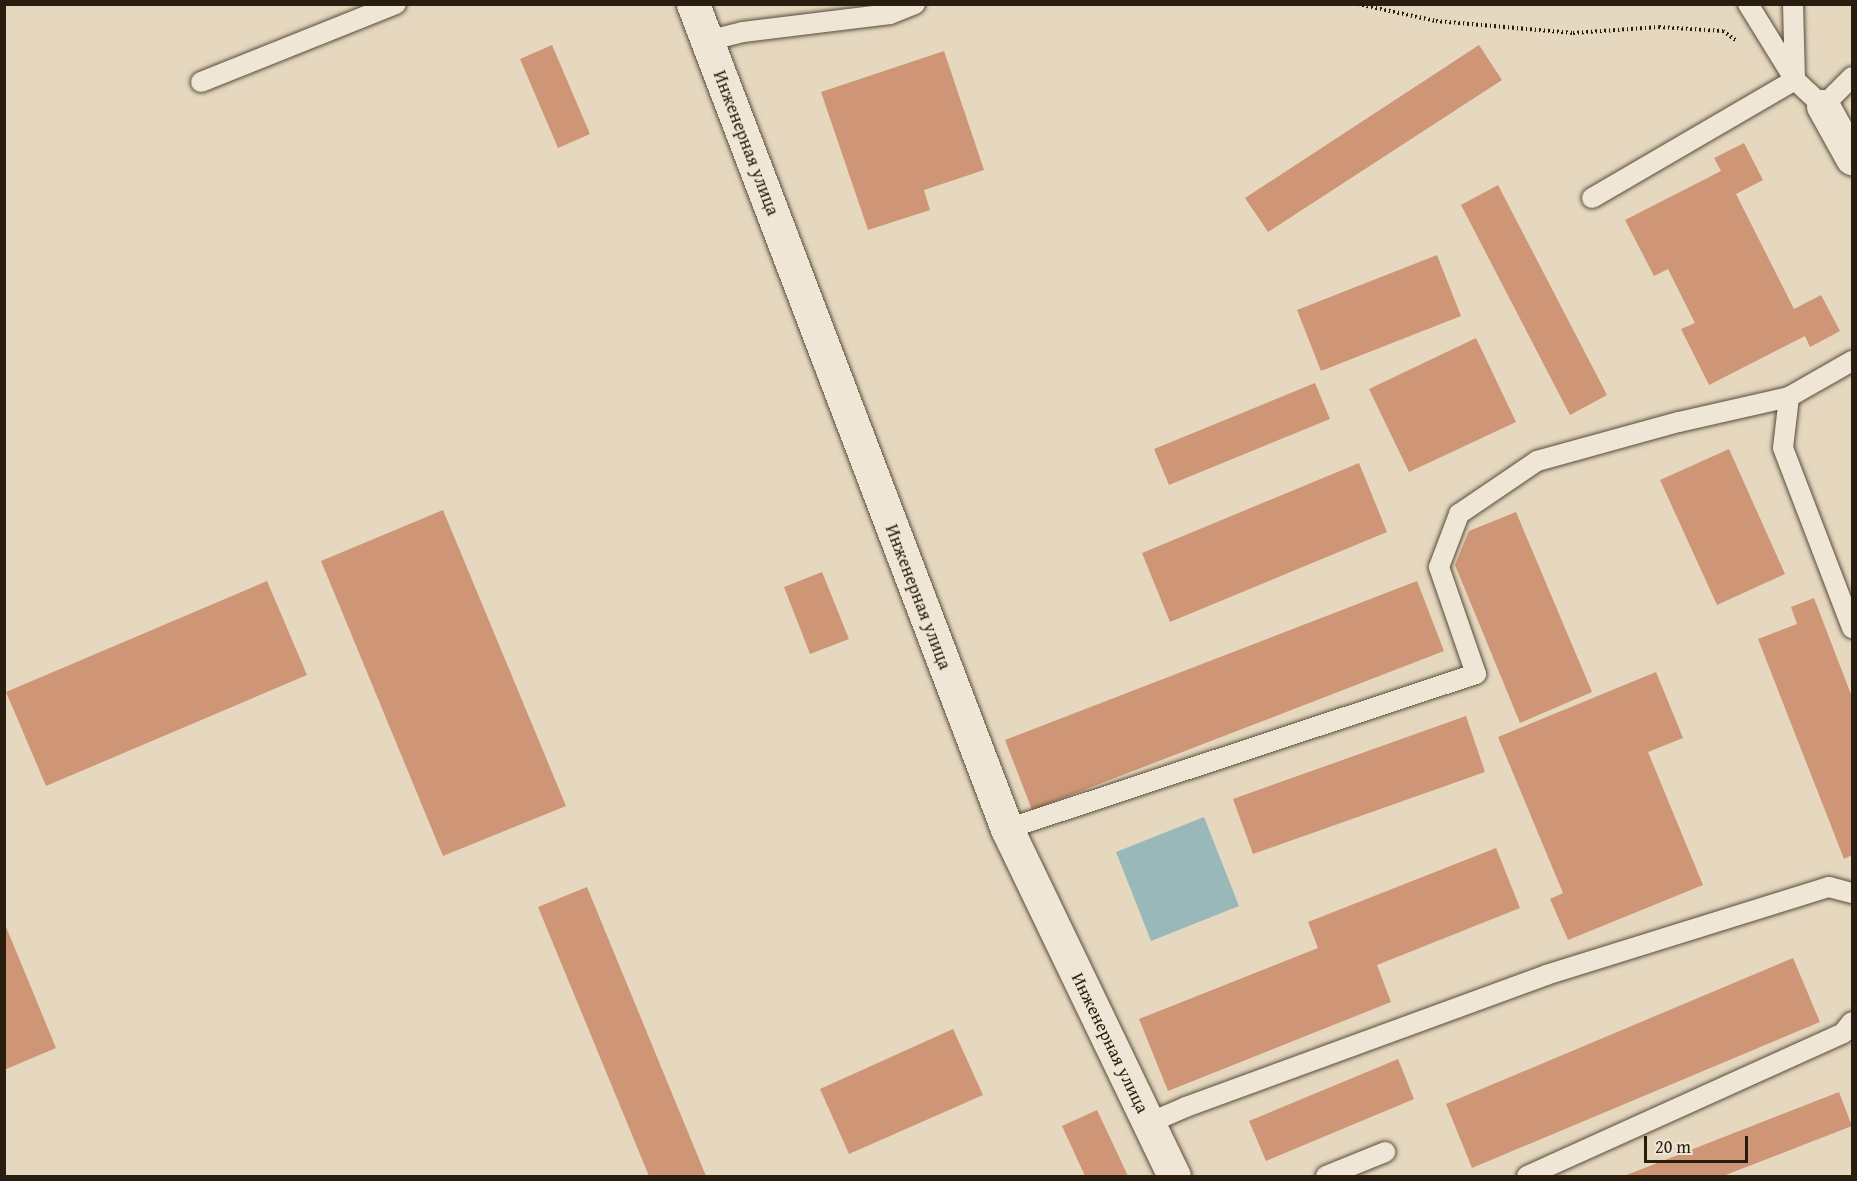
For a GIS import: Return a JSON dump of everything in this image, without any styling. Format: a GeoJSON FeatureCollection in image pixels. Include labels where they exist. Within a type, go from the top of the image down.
{"type":"FeatureCollection","features":[{"type":"Feature","properties":{"kind":"street","name":"Инженерная улица"},"geometry":{"type":"LineString","coordinates":[[693,4],[1007,829],[1174,1176]]}},
{"type":"Feature","properties":{"kind":"street"},"geometry":{"type":"LineString","coordinates":[[1823,106],[1852,158]]}},
{"type":"Feature","properties":{"kind":"lane"},"geometry":{"type":"LineString","coordinates":[[201,82],[396,4]]}},
{"type":"Feature","properties":{"kind":"lane"},"geometry":{"type":"LineString","coordinates":[[707,41],[743,32],[891,14],[915,4]]}},
{"type":"Feature","properties":{"kind":"lane"},"geometry":{"type":"LineString","coordinates":[[1748,4],[1795,80],[1823,106],[1852,77]]}},
{"type":"Feature","properties":{"kind":"lane"},"geometry":{"type":"LineString","coordinates":[[1793,4],[1795,80]]}},
{"type":"Feature","properties":{"kind":"lane"},"geometry":{"type":"LineString","coordinates":[[1592,198],[1795,80]]}},
{"type":"Feature","properties":{"kind":"lane"},"geometry":{"type":"LineString","coordinates":[[1007,829],[1476,674],[1439,567],[1459,514],[1537,461],[1679,422],[1790,397],[1852,361]]}},
{"type":"Feature","properties":{"kind":"lane"},"geometry":{"type":"LineString","coordinates":[[1790,397],[1783,448],[1852,628]]}},
{"type":"Feature","properties":{"kind":"lane"},"geometry":{"type":"LineString","coordinates":[[1149,1123],[1186,1107],[1546,975],[1829,887],[1852,893]]}},
{"type":"Feature","properties":{"kind":"lane"},"geometry":{"type":"LineString","coordinates":[[1527,1176],[1843,1033],[1852,1022]]}},
{"type":"Feature","properties":{"kind":"lane"},"geometry":{"type":"LineString","coordinates":[[1326,1176],[1385,1152]]}},
{"type":"Feature","properties":{"kind":"path"},"geometry":{"type":"LineString","coordinates":[[1358,4],[1436,21],[1573,33],[1659,27],[1723,31],[1741,43]]}},
{"type":"Feature","properties":{"kind":"water"},"geometry":{"type":"Polygon","coordinates":[[[1204,817],[1239,906],[1151,941],[1116,852],[1204,817]]]}},
{"type":"Feature","properties":{"kind":"building"},"geometry":{"type":"Polygon","coordinates":[[[552,45],[590,134],[558,148],[520,59],[552,45]]]}},
{"type":"Feature","properties":{"kind":"building"},"geometry":{"type":"Polygon","coordinates":[[[1479,45],[1502,80],[1268,232],[1245,198],[1479,45]]]}},
{"type":"Feature","properties":{"kind":"building"},"geometry":{"type":"Polygon","coordinates":[[[944,51],[984,170],[924,190],[930,210],[868,230],[821,92],[944,51]]]}},
{"type":"Feature","properties":{"kind":"building"},"geometry":{"type":"Polygon","coordinates":[[[1744,143],[1763,180],[1736,194],[1794,309],[1821,295],[1840,331],[1810,347],[1805,336],[1709,385],[1681,329],[1695,323],[1668,269],[1654,276],[1625,220],[1721,171],[1714,158],[1744,143]]]}},
{"type":"Feature","properties":{"kind":"building"},"geometry":{"type":"Polygon","coordinates":[[[1498,185],[1607,395],[1570,415],[1461,205],[1498,185]]]}},
{"type":"Feature","properties":{"kind":"building"},"geometry":{"type":"Polygon","coordinates":[[[1437,255],[1461,316],[1321,371],[1297,310],[1437,255]]]}},
{"type":"Feature","properties":{"kind":"building"},"geometry":{"type":"Polygon","coordinates":[[[1476,338],[1516,422],[1409,472],[1369,389],[1476,338]]]}},
{"type":"Feature","properties":{"kind":"building"},"geometry":{"type":"Polygon","coordinates":[[[1315,383],[1330,419],[1169,485],[1154,449],[1315,383]]]}},
{"type":"Feature","properties":{"kind":"building"},"geometry":{"type":"Polygon","coordinates":[[[1729,449],[1785,574],[1717,605],[1660,480],[1729,449]]]}},
{"type":"Feature","properties":{"kind":"building"},"geometry":{"type":"Polygon","coordinates":[[[1359,463],[1387,532],[1170,622],[1142,553],[1359,463]]]}},
{"type":"Feature","properties":{"kind":"building"},"geometry":{"type":"Polygon","coordinates":[[[443,510],[566,806],[443,856],[321,561],[443,510]]]}},
{"type":"Feature","properties":{"kind":"building"},"geometry":{"type":"Polygon","coordinates":[[[1516,512],[1592,692],[1520,723],[1455,565],[1469,531],[1516,512]]]}},
{"type":"Feature","properties":{"kind":"building"},"geometry":{"type":"Polygon","coordinates":[[[822,572],[849,639],[810,654],[784,587],[822,572]]]}},
{"type":"Feature","properties":{"kind":"building"},"geometry":{"type":"Polygon","coordinates":[[[267,581],[307,675],[46,786],[6,692],[267,581]]]}},
{"type":"Feature","properties":{"kind":"building"},"geometry":{"type":"Polygon","coordinates":[[[1417,581],[1444,651],[1032,810],[1005,740],[1417,581]]]}},
{"type":"Feature","properties":{"kind":"building"},"geometry":{"type":"Polygon","coordinates":[[[1814,598],[1852,697],[1852,855],[1844,859],[1758,639],[1797,624],[1791,607],[1814,598]]]}},
{"type":"Feature","properties":{"kind":"building"},"geometry":{"type":"Polygon","coordinates":[[[1656,672],[1683,738],[1648,752],[1703,885],[1568,940],[1550,899],[1563,893],[1498,737],[1656,672]]]}},
{"type":"Feature","properties":{"kind":"building"},"geometry":{"type":"Polygon","coordinates":[[[1466,716],[1485,772],[1253,854],[1233,799],[1466,716]]]}},
{"type":"Feature","properties":{"kind":"building"},"geometry":{"type":"Polygon","coordinates":[[[1496,848],[1520,908],[1377,965],[1391,1002],[1168,1091],[1139,1019],[1318,948],[1308,922],[1496,848]]]}},
{"type":"Feature","properties":{"kind":"building"},"geometry":{"type":"Polygon","coordinates":[[[587,887],[706,1176],[649,1176],[538,907],[587,887]]]}},
{"type":"Feature","properties":{"kind":"building"},"geometry":{"type":"Polygon","coordinates":[[[4,922],[56,1048],[4,1070],[4,922]]]}},
{"type":"Feature","properties":{"kind":"building"},"geometry":{"type":"Polygon","coordinates":[[[1793,958],[1820,1022],[1472,1168],[1446,1104],[1793,958]]]}},
{"type":"Feature","properties":{"kind":"building"},"geometry":{"type":"Polygon","coordinates":[[[953,1029],[983,1095],[849,1154],[820,1089],[953,1029]]]}},
{"type":"Feature","properties":{"kind":"building"},"geometry":{"type":"Polygon","coordinates":[[[1398,1059],[1414,1099],[1266,1161],[1249,1121],[1398,1059]]]}},
{"type":"Feature","properties":{"kind":"building"},"geometry":{"type":"Polygon","coordinates":[[[1839,1092],[1852,1126],[1723,1176],[1624,1176],[1839,1092]]]}},
{"type":"Feature","properties":{"kind":"building"},"geometry":{"type":"Polygon","coordinates":[[[1097,1110],[1128,1176],[1085,1176],[1062,1126],[1097,1110]]]}}]}
